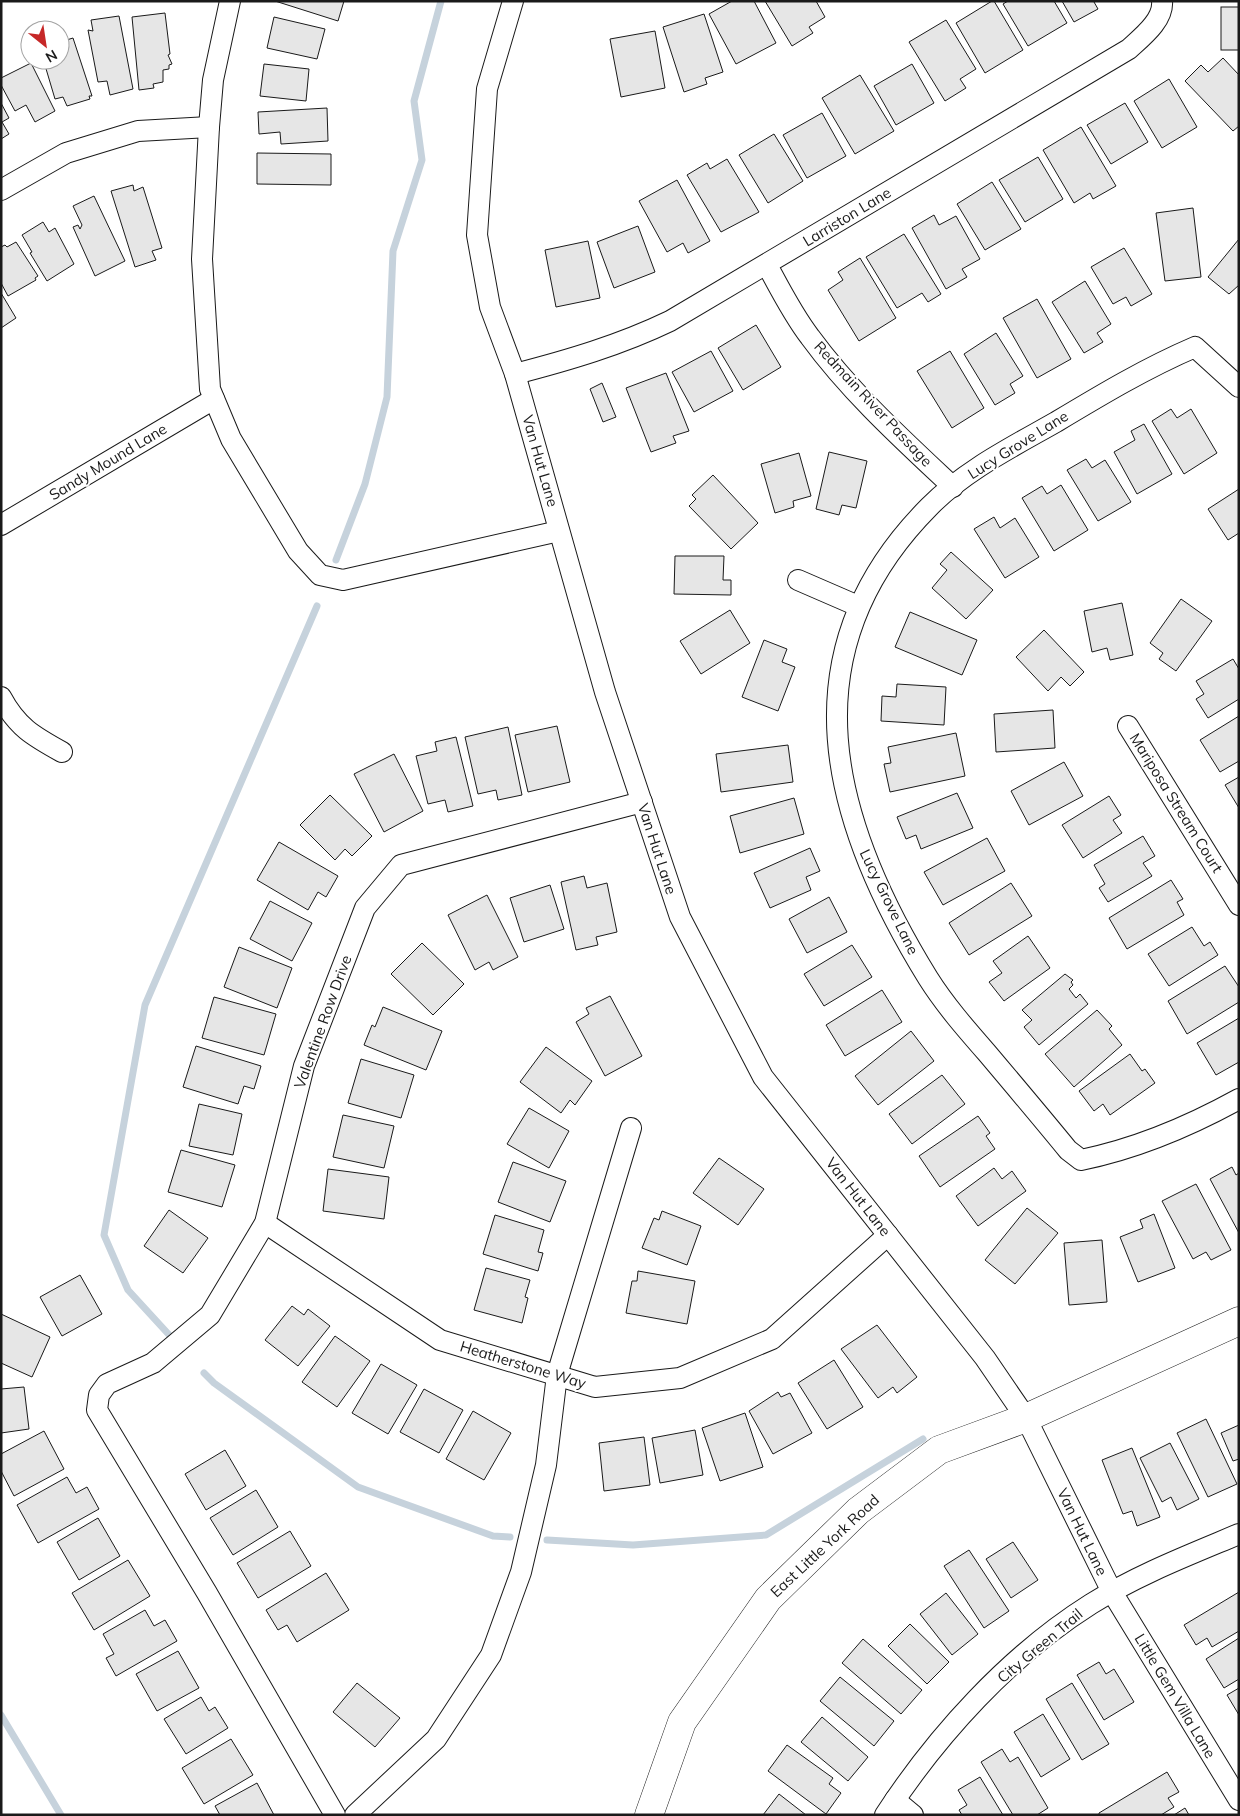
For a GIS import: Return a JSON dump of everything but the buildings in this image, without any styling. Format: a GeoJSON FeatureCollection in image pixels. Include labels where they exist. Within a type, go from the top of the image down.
{"type":"FeatureCollection","features":[{"type":"Feature","properties":{"kind":"street"},"geometry":{"type":"LineString","coordinates":[[230,1],[213,80],[202,259],[210,389],[231,439],[288,535],[298,551],[320,575],[343,580],[560,530]]}},
{"type":"Feature","properties":{"kind":"street","name":"Van Hut Lane"},"geometry":{"type":"LineString","coordinates":[[513,1],[487,89],[478,235],[490,307],[515,374],[606,692],[680,917],[763,1077],[985,1358],[1026,1418],[1112,1592]]}},
{"type":"Feature","properties":{"kind":"street","name":"Larriston Lane"},"geometry":{"type":"LineString","coordinates":[[515,374],[586,355],[636,337],[670,320],[767,265],[1130,49],[1160,11]]}},
{"type":"Feature","properties":{"kind":"street"},"geometry":{"type":"LineString","coordinates":[[1,190],[66,153],[138,131],[209,127]]}},
{"type":"Feature","properties":{"kind":"street","name":"Redmain River Passage"},"geometry":{"type":"LineString","coordinates":[[767,265],[790,307],[827,359],[884,420],[953,487]]}},
{"type":"Feature","properties":{"kind":"street","name":"Lucy Grove Lane"},"geometry":{"type":"LineString","coordinates":[[1239,387],[1195,347],[1150,366],[979,467],[930,505],[896,544],[858,606],[840,676],[836,703],[836,732],[847,801],[864,854],[895,919],[934,986],[953,1013],[1068,1150],[1081,1160],[1113,1153],[1220,1109],[1239,1099]]}},
{"type":"Feature","properties":{"kind":"street","name":"Sandy Mound Lane"},"geometry":{"type":"LineString","coordinates":[[1,525],[214,399]]}},
{"type":"Feature","properties":{"kind":"street"},"geometry":{"type":"LineString","coordinates":[[798,580],[858,606]]}},
{"type":"Feature","properties":{"kind":"street"},"geometry":{"type":"LineString","coordinates":[[1,697],[18,724],[34,737],[62,752]]}},
{"type":"Feature","properties":{"kind":"street","name":"Mariposa Stream Court"},"geometry":{"type":"LineString","coordinates":[[1128,726],[1239,905]]}},
{"type":"Feature","properties":{"kind":"street","name":"Valentine Row Drive"},"geometry":{"type":"LineString","coordinates":[[335,1815],[207,1593],[97,1410],[99,1395],[107,1384],[153,1363],[210,1315],[265,1223],[308,1056],[365,908],[401,865],[642,802]]}},
{"type":"Feature","properties":{"kind":"street"},"geometry":{"type":"LineString","coordinates":[[355,1815],[436,1738],[491,1655],[521,1572],[526,1552],[546,1465],[557,1375],[631,1128]]}},
{"type":"Feature","properties":{"kind":"street","name":"Heatherstone Way"},"geometry":{"type":"LineString","coordinates":[[265,1223],[440,1340],[595,1387],[680,1378],[772,1339],[888,1235]]}},
{"type":"Feature","properties":{"kind":"street","name":"East Little York Road"},"geometry":{"type":"LineString","coordinates":[[649,1815],[682,1722],[768,1599],[858,1511],[940,1450],[1026,1418],[1239,1321]]}},
{"type":"Feature","properties":{"kind":"street","name":"City Green Trail"},"geometry":{"type":"LineString","coordinates":[[890,1807],[925,1757],[966,1712],[1017,1661],[1090,1605],[1112,1592],[1151,1572],[1239,1534]]}},
{"type":"Feature","properties":{"kind":"street","name":"Little Gem Villa Lane"},"geometry":{"type":"LineString","coordinates":[[1112,1592],[1239,1800]]}},
{"type":"Feature","properties":{"kind":"street"},"geometry":{"type":"LineString","coordinates":[[890,1807],[913,1815]]}},
{"type":"Feature","properties":{"kind":"waterway"},"geometry":{"type":"LineString","coordinates":[[336,560],[365,484],[387,397],[393,251],[422,160],[414,101],[441,1]]}},
{"type":"Feature","properties":{"kind":"waterway"},"geometry":{"type":"LineString","coordinates":[[172,1338],[128,1290],[104,1235],[145,1005],[317,606]]}},
{"type":"Feature","properties":{"kind":"waterway"},"geometry":{"type":"LineString","coordinates":[[204,1373],[214,1383],[358,1487],[493,1536],[510,1537]]}},
{"type":"Feature","properties":{"kind":"waterway"},"geometry":{"type":"LineString","coordinates":[[547,1540],[633,1545],[766,1535],[923,1439]]}},
{"type":"Feature","properties":{"kind":"waterway"},"geometry":{"type":"LineString","coordinates":[[1,1715],[61,1815]]}}]}
